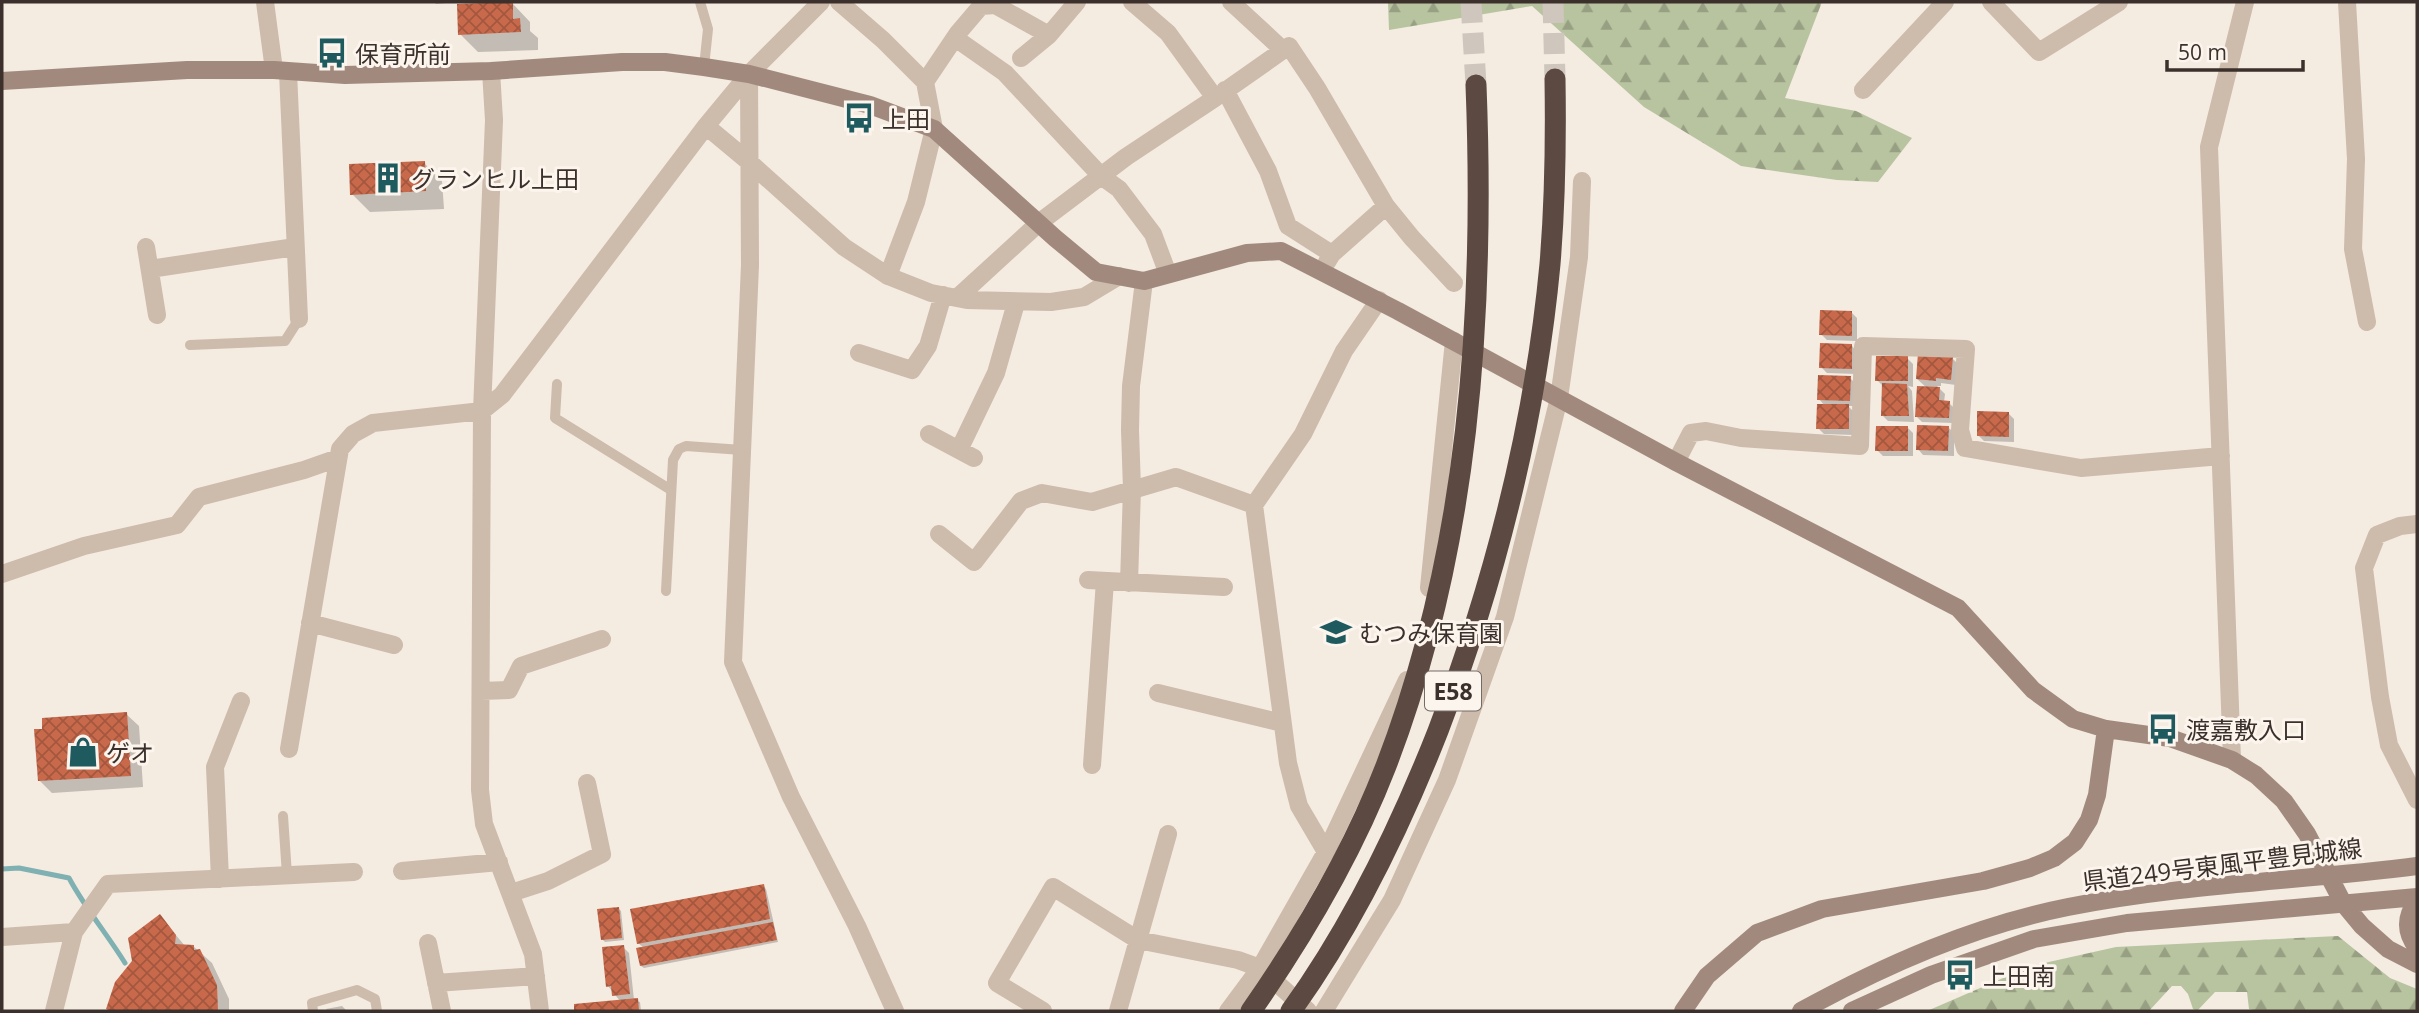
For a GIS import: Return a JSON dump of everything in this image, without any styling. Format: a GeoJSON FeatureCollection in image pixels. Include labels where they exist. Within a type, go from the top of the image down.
{"type":"FeatureCollection","features":[{"type":"Feature","properties":{"kind":"highway","name":"E58"},"geometry":{"type":"LineString","coordinates":[[1291,1011],[1345,929],[1382,861],[1425,764],[1455,686],[1498,550],[1521,456],[1550,264],[1556,139],[1555,79]]}},
{"type":"Feature","properties":{"kind":"highway","name":"E58"},"geometry":{"type":"LineString","coordinates":[[1251,1011],[1303,934],[1328,890],[1385,769],[1406,712],[1440,590],[1468,411],[1464,340],[1480,214],[1476,85]]}},
{"type":"Feature","properties":{"kind":"street"},"geometry":{"type":"LineString","coordinates":[[265,2],[281,71],[299,319]]}},
{"type":"Feature","properties":{"kind":"street"},"geometry":{"type":"LineString","coordinates":[[289,749],[340,449],[354,434],[373,423],[482,411],[502,395],[748,74],[821,2]]}},
{"type":"Feature","properties":{"kind":"street"},"geometry":{"type":"LineString","coordinates":[[839,2],[884,40],[925,82],[934,128],[916,202],[888,275]]}},
{"type":"Feature","properties":{"kind":"street"},"geometry":{"type":"LineString","coordinates":[[1020,58],[1049,35],[1077,2]]}},
{"type":"Feature","properties":{"kind":"street"},"geometry":{"type":"LineString","coordinates":[[1132,2],[1168,33],[1220,94],[1268,171],[1288,226],[1332,254]]}},
{"type":"Feature","properties":{"kind":"street"},"geometry":{"type":"LineString","coordinates":[[1231,2],[1283,50]]}},
{"type":"Feature","properties":{"kind":"street"},"geometry":{"type":"LineString","coordinates":[[1863,90],[1945,2]]}},
{"type":"Feature","properties":{"kind":"street"},"geometry":{"type":"LineString","coordinates":[[1991,2],[2039,52],[2119,2]]}},
{"type":"Feature","properties":{"kind":"street"},"geometry":{"type":"LineString","coordinates":[[2232,760],[2208,146],[2245,2]]}},
{"type":"Feature","properties":{"kind":"street"},"geometry":{"type":"LineString","coordinates":[[2347,2],[2357,159],[2353,249],[2367,322]]}},
{"type":"Feature","properties":{"kind":"street"},"geometry":{"type":"LineString","coordinates":[[925,82],[981,6],[995,5],[1049,35]]}},
{"type":"Feature","properties":{"kind":"street"},"geometry":{"type":"LineString","coordinates":[[955,38],[1005,73],[1101,176],[1119,190],[1153,234],[1168,274]]}},
{"type":"Feature","properties":{"kind":"street"},"geometry":{"type":"LineString","coordinates":[[859,353],[912,370],[928,346],[950,297],[1040,222],[1101,176],[1289,46],[1317,88],[1386,206],[1454,284]]}},
{"type":"Feature","properties":{"kind":"street"},"geometry":{"type":"LineString","coordinates":[[2,81],[187,70],[345,75],[491,71],[622,62],[665,62],[704,67],[748,74],[870,105],[934,128],[1096,272],[1144,281],[1247,253],[1281,251],[1464,340],[1559,398],[1958,608],[2033,690],[2073,719],[2106,729],[2171,738],[2232,760],[2256,775],[2284,801],[2307,834],[2343,903],[2375,939],[2417,964]]}},
{"type":"Feature","properties":{"kind":"street"},"geometry":{"type":"LineString","coordinates":[[491,71],[494,120],[482,411],[480,790],[484,824],[533,954],[540,1011]]}},
{"type":"Feature","properties":{"kind":"street"},"geometry":{"type":"LineString","coordinates":[[748,74],[750,265],[733,662],[791,797],[857,926],[895,1011]]}},
{"type":"Feature","properties":{"kind":"street"},"geometry":{"type":"LineString","coordinates":[[706,126],[844,247],[888,275],[931,293],[1016,303],[1051,302],[1084,297],[1119,276]]}},
{"type":"Feature","properties":{"kind":"street"},"geometry":{"type":"LineString","coordinates":[[1324,1011],[1392,900],[1447,780],[1505,617],[1559,398],[1579,257],[1583,181]]}},
{"type":"Feature","properties":{"kind":"street"},"geometry":{"type":"LineString","coordinates":[[1322,271],[1332,254],[1386,206]]}},
{"type":"Feature","properties":{"kind":"street"},"geometry":{"type":"LineString","coordinates":[[146,247],[158,315]]}},
{"type":"Feature","properties":{"kind":"street"},"geometry":{"type":"LineString","coordinates":[[150,269],[295,247]]}},
{"type":"Feature","properties":{"kind":"street"},"geometry":{"type":"LineString","coordinates":[[1129,583],[1131,386],[1144,281]]}},
{"type":"Feature","properties":{"kind":"street"},"geometry":{"type":"LineString","coordinates":[[1326,852],[1299,807],[1287,763],[1254,505],[1303,434],[1344,351],[1379,300]]}},
{"type":"Feature","properties":{"kind":"street"},"geometry":{"type":"LineString","coordinates":[[929,434],[967,454],[996,373],[1016,303]]}},
{"type":"Feature","properties":{"kind":"street"},"geometry":{"type":"LineString","coordinates":[[1227,1011],[1260,968],[1326,852],[1405,683],[1423,628],[1464,340]]}},
{"type":"Feature","properties":{"kind":"street"},"geometry":{"type":"LineString","coordinates":[[1676,461],[1691,433],[1706,431],[1741,438],[1860,446],[1863,345],[1966,349],[1960,430],[1965,448],[2081,468],[2221,456]]}},
{"type":"Feature","properties":{"kind":"street"},"geometry":{"type":"LineString","coordinates":[[2,574],[84,546],[177,525],[199,497],[304,470],[338,458]]}},
{"type":"Feature","properties":{"kind":"street"},"geometry":{"type":"LineString","coordinates":[[939,534],[974,562],[1021,501],[1042,493],[1092,502],[1176,477],[1254,505]]}},
{"type":"Feature","properties":{"kind":"street"},"geometry":{"type":"LineString","coordinates":[[2417,524],[2400,526],[2376,536],[2364,568],[2380,697],[2389,744],[2417,800]]}},
{"type":"Feature","properties":{"kind":"street"},"geometry":{"type":"LineString","coordinates":[[1093,765],[1097,581],[1224,587]]}},
{"type":"Feature","properties":{"kind":"street"},"geometry":{"type":"LineString","coordinates":[[310,623],[394,645]]}},
{"type":"Feature","properties":{"kind":"street"},"geometry":{"type":"LineString","coordinates":[[481,691],[509,690],[520,666],[602,639]]}},
{"type":"Feature","properties":{"kind":"street"},"geometry":{"type":"LineString","coordinates":[[1158,693],[1282,723]]}},
{"type":"Feature","properties":{"kind":"street"},"geometry":{"type":"LineString","coordinates":[[220,879],[215,767],[241,701]]}},
{"type":"Feature","properties":{"kind":"street"},"geometry":{"type":"LineString","coordinates":[[1684,1011],[1707,976],[1757,933],[1822,909],[1983,881],[2030,869],[2054,858],[2075,842],[2089,820],[2096,795],[2106,729]]}},
{"type":"Feature","properties":{"kind":"street"},"geometry":{"type":"LineString","coordinates":[[511,893],[548,881],[602,854],[587,783]]}},
{"type":"Feature","properties":{"kind":"street"},"geometry":{"type":"LineString","coordinates":[[1118,1011],[1168,834]]}},
{"type":"Feature","properties":{"kind":"street"},"geometry":{"type":"LineString","coordinates":[[402,871],[499,862]]}},
{"type":"Feature","properties":{"kind":"street","name":"県道249号東風平豊見城線"},"geometry":{"type":"LineString","coordinates":[[1801,1011],[1840,989],[1940,944],[1983,929],[2066,907],[2194,888],[2417,866]]}},
{"type":"Feature","properties":{"kind":"street"},"geometry":{"type":"LineString","coordinates":[[54,1011],[74,932],[108,884],[354,872]]}},
{"type":"Feature","properties":{"kind":"street"},"geometry":{"type":"LineString","coordinates":[[1043,1011],[997,982],[1053,887],[1138,940],[1238,960],[1260,968],[1308,1011]]}},
{"type":"Feature","properties":{"kind":"street"},"geometry":{"type":"LineString","coordinates":[[2417,899],[2408,925],[2409,935],[2417,948]]}},
{"type":"Feature","properties":{"kind":"street","name":"県道249号東風平豊見城線"},"geometry":{"type":"LineString","coordinates":[[1852,1011],[1931,975],[2034,939],[2127,923],[2343,903],[2417,899]]}},
{"type":"Feature","properties":{"kind":"street"},"geometry":{"type":"LineString","coordinates":[[2,937],[74,932]]}},
{"type":"Feature","properties":{"kind":"street"},"geometry":{"type":"LineString","coordinates":[[428,943],[442,1011]]}},
{"type":"Feature","properties":{"kind":"street"},"geometry":{"type":"LineString","coordinates":[[436,983],[536,976]]}},
{"type":"Feature","properties":{"kind":"lane"},"geometry":{"type":"LineString","coordinates":[[700,2],[708,29],[704,67]]}},
{"type":"Feature","properties":{"kind":"lane"},"geometry":{"type":"LineString","coordinates":[[190,345],[285,341],[299,319]]}},
{"type":"Feature","properties":{"kind":"lane"},"geometry":{"type":"LineString","coordinates":[[557,384],[555,418],[671,490]]}},
{"type":"Feature","properties":{"kind":"lane"},"geometry":{"type":"LineString","coordinates":[[666,591],[673,460],[680,449],[686,446],[742,450]]}},
{"type":"Feature","properties":{"kind":"lane"},"geometry":{"type":"LineString","coordinates":[[283,816],[287,875]]}},
{"type":"Feature","properties":{"kind":"lane"},"geometry":{"type":"LineString","coordinates":[[313,1011],[312,1003],[357,990],[375,999],[377,1011]]}},
{"type":"Feature","properties":{"kind":"green space"},"geometry":{"type":"Polygon","coordinates":[[[1388,2],[1822,2],[1785,98],[1856,111],[1912,138],[1878,182],[1837,180],[1741,166],[1644,107],[1532,6],[1389,30],[1388,2]]]}},
{"type":"Feature","properties":{"kind":"green space"},"geometry":{"type":"Polygon","coordinates":[[[2338,936],[2390,978],[2417,989],[2417,1011],[2257,1011],[2249,1009],[2247,992],[2215,992],[2197,1011],[2193,1009],[2188,994],[2181,986],[2172,986],[2149,1011],[1927,1011],[2031,966],[2116,947],[2338,936]]]}},
{"type":"Feature","properties":{"kind":"building"},"geometry":{"type":"Polygon","coordinates":[[[513,2],[513,19],[520,18],[521,32],[458,35],[457,4],[513,2]]]}},
{"type":"Feature","properties":{"kind":"building","name":"グランヒル上田"},"geometry":{"type":"Polygon","coordinates":[[[425,161],[426,191],[350,195],[349,164],[425,161]]]}},
{"type":"Feature","properties":{"kind":"building"},"geometry":{"type":"Polygon","coordinates":[[[1820,310],[1852,311],[1852,336],[1819,335],[1820,310]]]}},
{"type":"Feature","properties":{"kind":"building"},"geometry":{"type":"Polygon","coordinates":[[[1820,343],[1852,344],[1852,369],[1819,368],[1820,343]]]}},
{"type":"Feature","properties":{"kind":"building"},"geometry":{"type":"Polygon","coordinates":[[[1918,353],[1953,357],[1951,380],[1916,379],[1918,353]]]}},
{"type":"Feature","properties":{"kind":"building"},"geometry":{"type":"Polygon","coordinates":[[[1876,356],[1908,356],[1908,381],[1875,381],[1876,356]]]}},
{"type":"Feature","properties":{"kind":"building"},"geometry":{"type":"Polygon","coordinates":[[[1818,375],[1851,376],[1850,401],[1817,400],[1818,375]]]}},
{"type":"Feature","properties":{"kind":"building"},"geometry":{"type":"Polygon","coordinates":[[[1882,383],[1907,384],[1909,416],[1881,416],[1882,383]]]}},
{"type":"Feature","properties":{"kind":"building"},"geometry":{"type":"Polygon","coordinates":[[[1917,386],[1940,387],[1939,400],[1950,401],[1949,418],[1915,417],[1917,386]]]}},
{"type":"Feature","properties":{"kind":"building"},"geometry":{"type":"Polygon","coordinates":[[[1817,404],[1849,404],[1849,429],[1816,429],[1817,404]]]}},
{"type":"Feature","properties":{"kind":"building"},"geometry":{"type":"Polygon","coordinates":[[[1977,411],[2009,412],[2009,437],[1977,436],[1977,411]]]}},
{"type":"Feature","properties":{"kind":"building"},"geometry":{"type":"Polygon","coordinates":[[[1917,425],[1949,426],[1948,451],[1916,450],[1917,425]]]}},
{"type":"Feature","properties":{"kind":"building"},"geometry":{"type":"Polygon","coordinates":[[[1876,426],[1908,426],[1908,451],[1875,451],[1876,426]]]}},
{"type":"Feature","properties":{"kind":"building","name":"ゲオ"},"geometry":{"type":"Polygon","coordinates":[[[127,712],[131,776],[38,781],[34,729],[42,729],[42,718],[127,712]]]}},
{"type":"Feature","properties":{"kind":"building"},"geometry":{"type":"Polygon","coordinates":[[[764,884],[770,919],[637,944],[630,909],[764,884]]]}},
{"type":"Feature","properties":{"kind":"building"},"geometry":{"type":"Polygon","coordinates":[[[619,907],[622,938],[601,940],[597,909],[619,907]]]}},
{"type":"Feature","properties":{"kind":"building"},"geometry":{"type":"Polygon","coordinates":[[[160,914],[176,935],[175,944],[194,945],[194,950],[200,949],[217,985],[218,1011],[106,1009],[115,982],[132,961],[128,938],[160,914]]]}},
{"type":"Feature","properties":{"kind":"building"},"geometry":{"type":"Polygon","coordinates":[[[773,922],[777,940],[640,966],[636,948],[773,922]]]}},
{"type":"Feature","properties":{"kind":"building"},"geometry":{"type":"Polygon","coordinates":[[[624,945],[630,994],[612,996],[611,986],[606,987],[602,947],[624,945]]]}},
{"type":"Feature","properties":{"kind":"building"},"geometry":{"type":"Polygon","coordinates":[[[638,998],[639,1011],[574,1011],[574,1004],[638,998]]]}},
{"type":"Feature","properties":{"kind":"waterway"},"geometry":{"type":"LineString","coordinates":[[2,869],[19,868],[69,878],[125,963]]}},
{"type":"Feature","properties":{"kind":"tunnel"},"geometry":{"type":"LineString","coordinates":[[1471,2],[1476,85]]}},
{"type":"Feature","properties":{"kind":"tunnel"},"geometry":{"type":"LineString","coordinates":[[1553,2],[1555,79]]}},
{"type":"Feature","properties":{"kind":"place","name":"保育所前"},"geometry":{"type":"Point","coordinates":[332,53]}},
{"type":"Feature","properties":{"kind":"place","name":"上田"},"geometry":{"type":"Point","coordinates":[859,118]}},
{"type":"Feature","properties":{"kind":"place","name":"グランヒル上田"},"geometry":{"type":"Point","coordinates":[388,178]}},
{"type":"Feature","properties":{"kind":"place","name":"むつみ保育園"},"geometry":{"type":"Point","coordinates":[1336,632]}},
{"type":"Feature","properties":{"kind":"place","name":"渡嘉敷入口"},"geometry":{"type":"Point","coordinates":[2163,729]}},
{"type":"Feature","properties":{"kind":"place","name":"ゲオ"},"geometry":{"type":"Point","coordinates":[83,752]}},
{"type":"Feature","properties":{"kind":"place","name":"上田南"},"geometry":{"type":"Point","coordinates":[1960,975]}}]}
